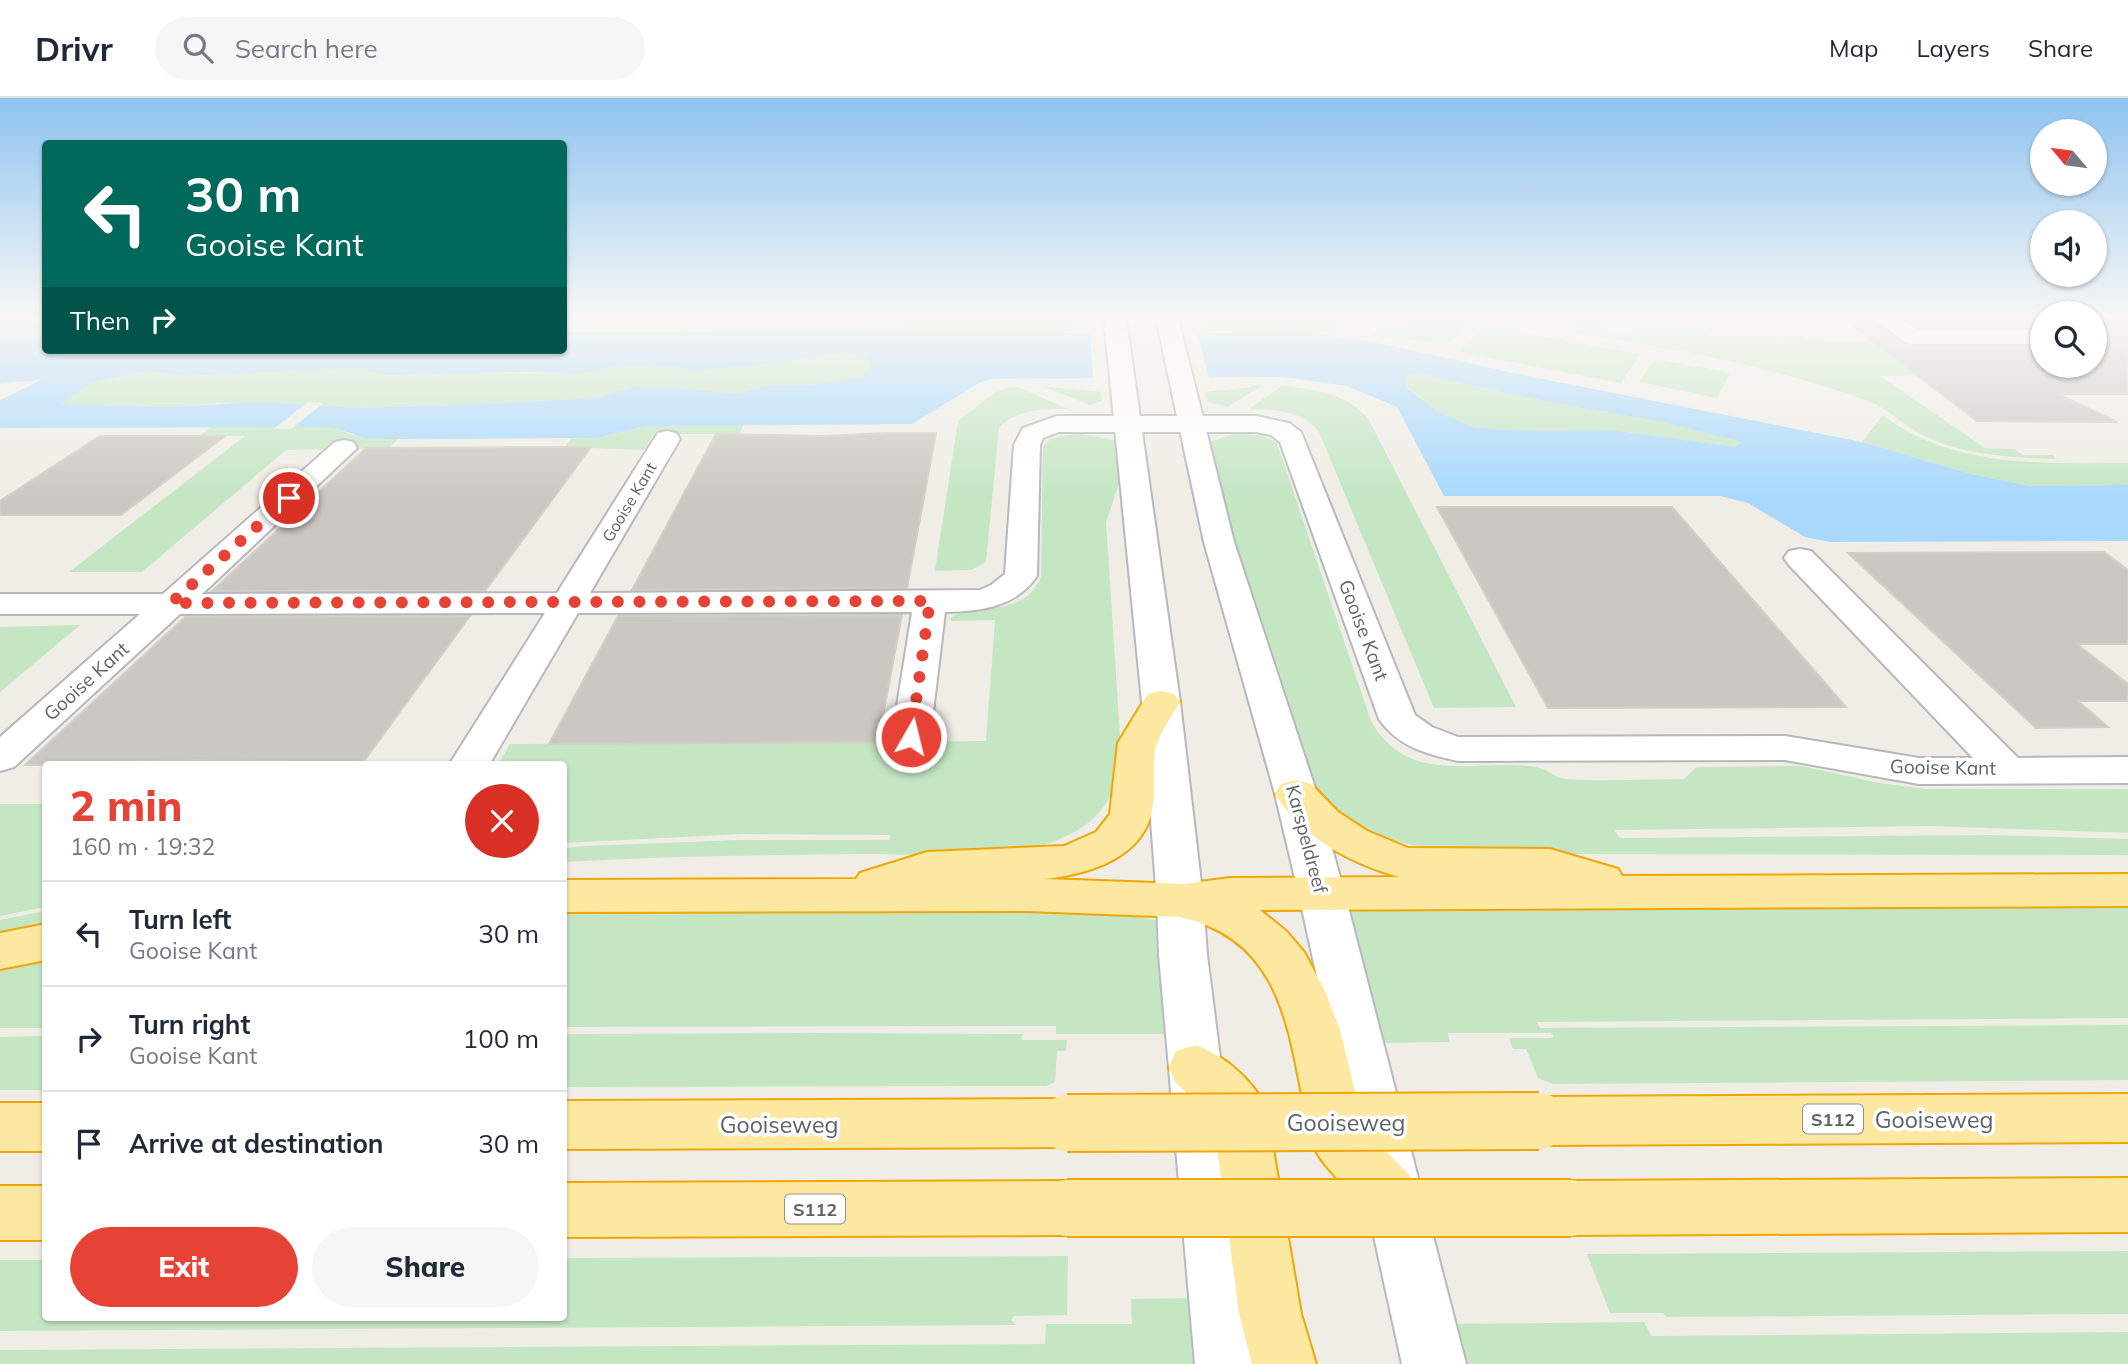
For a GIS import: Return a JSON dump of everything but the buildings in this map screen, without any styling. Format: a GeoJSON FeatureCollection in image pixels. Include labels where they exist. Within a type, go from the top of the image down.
{"type":"FeatureCollection","features":[{"type":"Feature","properties":{"kind":"highway"},"geometry":{"type":"LineString","coordinates":[[844,894],[929,867],[1023,866],[1083,857],[1101,847],[1127,823],[1133,803],[1136,749],[1161,702]]}},
{"type":"Feature","properties":{"kind":"highway"},"geometry":{"type":"LineString","coordinates":[[1296,794],[1323,822],[1352,842],[1404,863],[1550,865],[1643,892]]}},
{"type":"Feature","properties":{"kind":"highway"},"geometry":{"type":"LineString","coordinates":[[567,896],[844,894],[1180,900],[1230,894],[2128,890]]}},
{"type":"Feature","properties":{"kind":"highway"},"geometry":{"type":"LineString","coordinates":[[1180,900],[1216,908],[1245,923],[1269,944],[1287,965],[1315,1030],[1339,1140],[1392,1197]]}},
{"type":"Feature","properties":{"kind":"highway"},"geometry":{"type":"LineString","coordinates":[[0,951],[42,943]]}},
{"type":"Feature","properties":{"kind":"highway"},"geometry":{"type":"LineString","coordinates":[[1195,1067],[1239,1108],[1270,1314],[1284,1364]]}},
{"type":"Feature","properties":{"kind":"highway","name":"Gooiseweg"},"geometry":{"type":"LineString","coordinates":[[567,1125],[2128,1118]]}},
{"type":"Feature","properties":{"kind":"highway"},"geometry":{"type":"LineString","coordinates":[[0,1127],[42,1126]]}},
{"type":"Feature","properties":{"kind":"highway","name":"S112"},"geometry":{"type":"LineString","coordinates":[[567,1210],[2128,1205]]}},
{"type":"Feature","properties":{"kind":"highway"},"geometry":{"type":"LineString","coordinates":[[0,1213],[42,1213]]}},
{"type":"Feature","properties":{"kind":"street"},"geometry":{"type":"LineString","coordinates":[[1122,377],[1161,702],[1195,1067],[1227,1364]]}},
{"type":"Feature","properties":{"kind":"street","name":"Karspeldreef"},"geometry":{"type":"LineString","coordinates":[[1180,377],[1233,592],[1296,794],[1322,895],[1434,1364]]}},
{"type":"Feature","properties":{"kind":"street","name":"Gooise Kant"},"geometry":{"type":"LineString","coordinates":[[0,604],[930,601],[987,598],[1007,591],[1021,576],[1027,445],[1032,434],[1056,424],[1125,407],[1187,407],[1263,424],[1288,433],[1398,719],[1418,737],[1437,745],[1458,749],[1785,748],[1919,771],[2128,770]]}},
{"type":"Feature","properties":{"kind":"street","name":"Gooise Kant"},"geometry":{"type":"LineString","coordinates":[[472,761],[667,439]]}},
{"type":"Feature","properties":{"kind":"street","name":"Gooise Kant"},"geometry":{"type":"LineString","coordinates":[[0,758],[344,448]]}},
{"type":"Feature","properties":{"kind":"street","name":"Gooise Kant"},"geometry":{"type":"LineString","coordinates":[[1800,558],[2006,769]]}},
{"type":"Feature","properties":{"kind":"street"},"geometry":{"type":"LineString","coordinates":[[911,737],[930,601]]}},
{"type":"Feature","properties":{"kind":"green space"},"geometry":{"type":"Polygon","coordinates":[[[118,377],[858,377],[822,384],[773,385],[733,394],[694,389],[636,387],[594,398],[486,404],[357,408],[218,403],[169,407],[60,404],[93,382],[118,377]]]}},
{"type":"Feature","properties":{"kind":"green space"},"geometry":{"type":"Polygon","coordinates":[[[1405,377],[1435,377],[1563,405],[1663,422],[1743,442],[1736,447],[1618,431],[1472,427],[1437,411],[1406,386],[1405,377]]]}},
{"type":"Feature","properties":{"kind":"green space"},"geometry":{"type":"Polygon","coordinates":[[[1590,377],[1625,377],[1621,383],[1590,377]]]}},
{"type":"Feature","properties":{"kind":"green space"},"geometry":{"type":"Polygon","coordinates":[[[1642,377],[1728,377],[1717,398],[1639,382],[1642,377]]]}},
{"type":"Feature","properties":{"kind":"green space"},"geometry":{"type":"Polygon","coordinates":[[[1793,377],[1882,377],[1985,448],[2015,449],[2023,455],[2053,455],[2057,459],[2004,456],[1950,446],[1917,432],[1875,404],[1793,377]]]}},
{"type":"Feature","properties":{"kind":"green space"},"geometry":{"type":"Polygon","coordinates":[[[1251,385],[1262,385],[1228,407],[1207,402],[1205,392],[1252,387],[1251,385]]]}},
{"type":"Feature","properties":{"kind":"green space"},"geometry":{"type":"Polygon","coordinates":[[[1042,386],[1101,392],[1102,401],[1090,405],[1042,386]]]}},
{"type":"Feature","properties":{"kind":"green space"},"geometry":{"type":"Polygon","coordinates":[[[1282,386],[1330,394],[1352,404],[1369,420],[1516,707],[1434,708],[1319,432],[1297,415],[1249,409],[1282,386]]]}},
{"type":"Feature","properties":{"kind":"green space"},"geometry":{"type":"Polygon","coordinates":[[[1018,387],[1068,409],[1022,414],[1013,417],[999,428],[986,562],[971,570],[935,571],[958,421],[997,391],[1018,387]]]}},
{"type":"Feature","properties":{"kind":"green space"},"geometry":{"type":"Polygon","coordinates":[[[1883,415],[1910,433],[1969,454],[2032,462],[2128,463],[2128,485],[2031,486],[1975,475],[1862,442],[1883,415]]]}},
{"type":"Feature","properties":{"kind":"green space"},"geometry":{"type":"Polygon","coordinates":[[[743,425],[740,434],[654,434],[644,450],[565,447],[571,439],[597,438],[646,426],[743,425]]]}},
{"type":"Feature","properties":{"kind":"green space"},"geometry":{"type":"Polygon","coordinates":[[[211,427],[333,427],[353,435],[398,439],[389,448],[286,450],[142,572],[69,572],[245,436],[200,436],[211,427]]]}},
{"type":"Feature","properties":{"kind":"green space"},"geometry":{"type":"Polygon","coordinates":[[[1077,433],[1118,441],[1122,475],[1106,522],[1122,766],[1112,793],[1089,823],[1050,843],[1029,849],[983,855],[752,855],[567,862],[567,848],[587,846],[737,840],[890,840],[890,835],[742,834],[567,843],[567,761],[500,761],[510,744],[986,741],[995,620],[951,621],[951,618],[959,613],[1010,605],[1023,599],[1033,590],[1041,576],[1043,447],[1050,439],[1077,433]]]}},
{"type":"Feature","properties":{"kind":"green space"},"geometry":{"type":"Polygon","coordinates":[[[1237,433],[1263,436],[1277,443],[1371,721],[1387,742],[1404,755],[1424,763],[1445,766],[1536,767],[1562,778],[1581,780],[1684,779],[1697,767],[1801,766],[1879,783],[1926,789],[2128,789],[2128,833],[1931,826],[1614,830],[1620,838],[1989,835],[2128,839],[2128,855],[1497,854],[1419,846],[1375,833],[1333,806],[1312,785],[1228,533],[1206,443],[1237,433]]]}},
{"type":"Feature","properties":{"kind":"green space"},"geometry":{"type":"Polygon","coordinates":[[[80,625],[0,692],[0,627],[80,625]]]}},
{"type":"Feature","properties":{"kind":"green space"},"geometry":{"type":"Polygon","coordinates":[[[0,804],[42,804],[42,908],[0,916],[0,804]]]}},
{"type":"Feature","properties":{"kind":"green space"},"geometry":{"type":"Polygon","coordinates":[[[2128,906],[2128,1018],[1537,1022],[1540,1028],[2128,1025],[2128,1080],[1553,1084],[1538,1078],[1526,1049],[1513,1049],[1509,1038],[1552,1038],[1554,1036],[1550,1033],[1448,1033],[1450,1042],[1378,1043],[1348,909],[2128,906]]]}},
{"type":"Feature","properties":{"kind":"green space"},"geometry":{"type":"Polygon","coordinates":[[[1042,909],[1116,914],[1162,921],[1170,1034],[1056,1034],[1056,1026],[567,1027],[567,912],[1042,909]]]}},
{"type":"Feature","properties":{"kind":"green space"},"geometry":{"type":"Polygon","coordinates":[[[42,912],[42,929],[0,938],[0,920],[42,912]]]}},
{"type":"Feature","properties":{"kind":"green space"},"geometry":{"type":"Polygon","coordinates":[[[42,957],[42,1028],[0,1028],[0,964],[42,957]]]}},
{"type":"Feature","properties":{"kind":"green space"},"geometry":{"type":"Polygon","coordinates":[[[567,1034],[1024,1034],[1022,1040],[1067,1040],[1066,1051],[1057,1051],[1055,1082],[1046,1086],[567,1087],[567,1034]]]}},
{"type":"Feature","properties":{"kind":"green space"},"geometry":{"type":"Polygon","coordinates":[[[42,1036],[42,1090],[0,1090],[0,1037],[42,1036]]]}},
{"type":"Feature","properties":{"kind":"green space"},"geometry":{"type":"Polygon","coordinates":[[[2128,1251],[2128,1314],[1666,1317],[1663,1313],[1610,1313],[1587,1254],[2128,1251]]]}},
{"type":"Feature","properties":{"kind":"green space"},"geometry":{"type":"Polygon","coordinates":[[[1068,1256],[1067,1315],[1014,1316],[1011,1320],[1016,1325],[0,1331],[0,1260],[42,1260],[42,1321],[567,1321],[567,1258],[1068,1256]]]}},
{"type":"Feature","properties":{"kind":"green space"},"geometry":{"type":"Polygon","coordinates":[[[1192,1298],[1198,1364],[0,1364],[0,1350],[1045,1344],[1046,1324],[1132,1324],[1131,1299],[1192,1298]]]}},
{"type":"Feature","properties":{"kind":"green space"},"geometry":{"type":"Polygon","coordinates":[[[1644,1322],[1651,1336],[2128,1332],[2128,1364],[1461,1364],[1451,1324],[1644,1322]]]}},
{"type":"Feature","properties":{"kind":"water"},"geometry":{"type":"Polygon","coordinates":[[[0,377],[118,377],[93,382],[61,404],[169,407],[262,402],[357,408],[594,398],[636,387],[694,389],[733,394],[773,385],[822,384],[857,377],[1270,377],[991,379],[979,383],[912,424],[646,426],[597,438],[382,439],[365,438],[332,427],[0,428],[0,400],[42,380],[0,383],[0,377]]]}},
{"type":"Feature","properties":{"kind":"water"},"geometry":{"type":"Polygon","coordinates":[[[1283,377],[1405,377],[1406,387],[1437,411],[1472,427],[1618,431],[1736,447],[1742,442],[1663,422],[1563,405],[1435,377],[1534,377],[1862,442],[1975,475],[2031,486],[2128,485],[2128,541],[1830,542],[1805,537],[1748,503],[1720,496],[1444,496],[1397,407],[1347,386],[1283,377]]]}},
{"type":"Feature","properties":{"kind":"pier"},"geometry":{"type":"Polygon","coordinates":[[[1093,377],[1209,377],[1210,381],[1093,381],[1093,377]]]}},
{"type":"Feature","properties":{"kind":"pier"},"geometry":{"type":"Polygon","coordinates":[[[308,402],[324,403],[291,429],[273,429],[308,402]]]}},
{"type":"Feature","properties":{"kind":"route"},"geometry":{"type":"LineString","coordinates":[[289,498],[171,603],[930,601],[911,737]]}}]}
